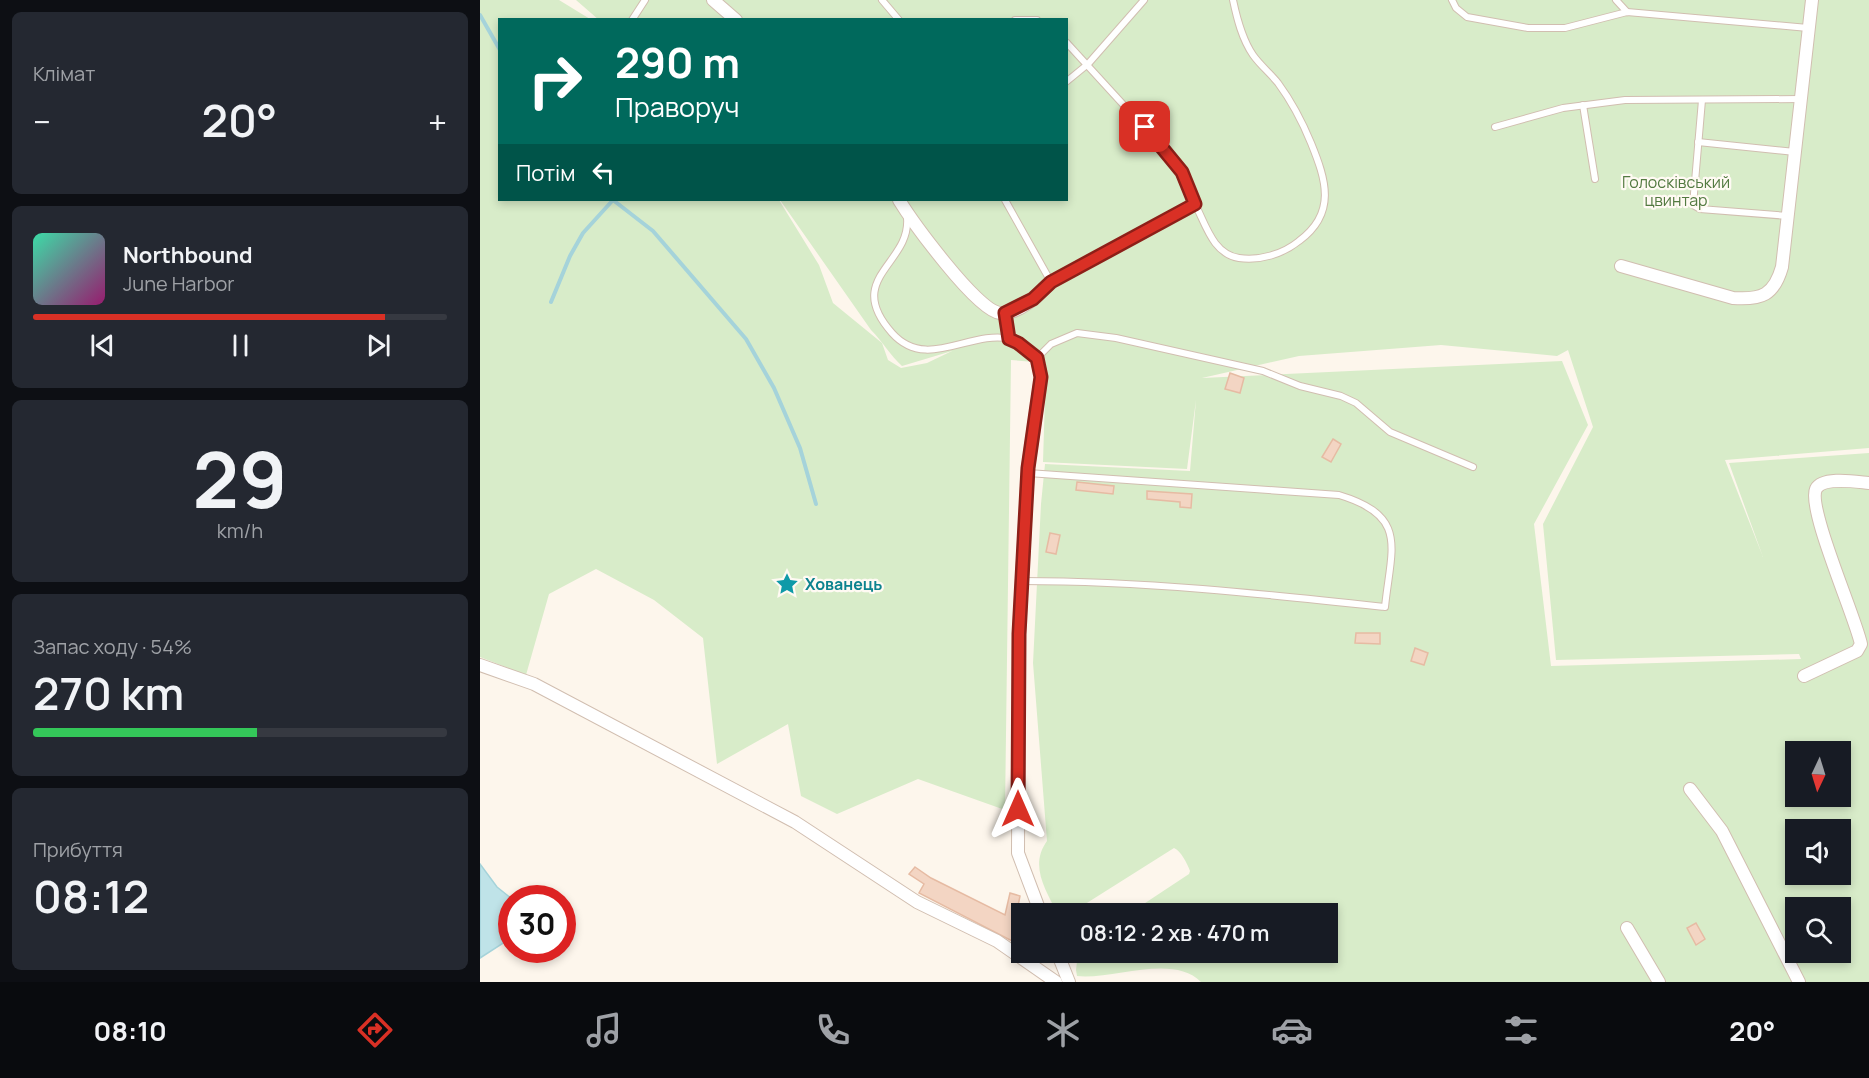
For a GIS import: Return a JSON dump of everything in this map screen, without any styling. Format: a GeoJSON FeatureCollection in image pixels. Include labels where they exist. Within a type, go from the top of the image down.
{"type":"FeatureCollection","features":[{"type":"Feature","properties":{"kind":"street"},"geometry":{"type":"LineString","coordinates":[[713,0],[734,18]]}},
{"type":"Feature","properties":{"kind":"street"},"geometry":{"type":"LineString","coordinates":[[1621,266],[1733,298],[1747,299],[1763,296],[1773,290],[1782,267],[1789,216],[1812,0]]}},
{"type":"Feature","properties":{"kind":"street"},"geometry":{"type":"LineString","coordinates":[[900,201],[976,298],[993,311],[1005,313],[1033,299],[1051,282]]}},
{"type":"Feature","properties":{"kind":"street"},"geometry":{"type":"LineString","coordinates":[[1005,313],[1009,339]]}},
{"type":"Feature","properties":{"kind":"street"},"geometry":{"type":"LineString","coordinates":[[1037,358],[1041,377],[1028,473],[1019,634],[1018,853],[1037,903]]}},
{"type":"Feature","properties":{"kind":"street"},"geometry":{"type":"LineString","coordinates":[[1804,676],[1857,651],[1861,644],[1830,555],[1815,501],[1816,490],[1821,484],[1832,481],[1869,483]]}},
{"type":"Feature","properties":{"kind":"street"},"geometry":{"type":"LineString","coordinates":[[480,665],[534,684],[795,822],[917,902],[998,941],[1056,982]]}},
{"type":"Feature","properties":{"kind":"street"},"geometry":{"type":"LineString","coordinates":[[1690,789],[1722,831],[1799,982]]}},
{"type":"Feature","properties":{"kind":"street"},"geometry":{"type":"LineString","coordinates":[[1628,928],[1659,982]]}},
{"type":"Feature","properties":{"kind":"street"},"geometry":{"type":"LineString","coordinates":[[1061,963],[1068,982]]}},
{"type":"Feature","properties":{"kind":"lane"},"geometry":{"type":"LineString","coordinates":[[633,18],[645,0]]}},
{"type":"Feature","properties":{"kind":"lane"},"geometry":{"type":"LineString","coordinates":[[882,0],[897,18]]}},
{"type":"Feature","properties":{"kind":"lane"},"geometry":{"type":"LineString","coordinates":[[1068,80],[1088,64],[1144,0]]}},
{"type":"Feature","properties":{"kind":"lane"},"geometry":{"type":"LineString","coordinates":[[1068,44],[1173,159],[1221,251],[1230,256],[1253,259],[1276,254],[1302,239],[1317,223],[1325,201],[1322,170],[1301,118],[1277,82],[1253,55],[1239,26],[1233,0]]}},
{"type":"Feature","properties":{"kind":"lane"},"geometry":{"type":"LineString","coordinates":[[1452,0],[1456,8],[1467,17],[1484,22],[1528,28],[1565,28],[1627,12],[1809,28]]}},
{"type":"Feature","properties":{"kind":"lane"},"geometry":{"type":"LineString","coordinates":[[1616,0],[1627,12]]}},
{"type":"Feature","properties":{"kind":"lane"},"geometry":{"type":"LineString","coordinates":[[1495,127],[1529,116],[1583,105],[1625,100],[1801,99]]}},
{"type":"Feature","properties":{"kind":"lane"},"geometry":{"type":"LineString","coordinates":[[1702,100],[1692,200],[1695,207],[1789,216]]}},
{"type":"Feature","properties":{"kind":"lane"},"geometry":{"type":"LineString","coordinates":[[1583,105],[1595,179]]}},
{"type":"Feature","properties":{"kind":"lane"},"geometry":{"type":"LineString","coordinates":[[1698,142],[1795,152]]}},
{"type":"Feature","properties":{"kind":"lane"},"geometry":{"type":"LineString","coordinates":[[1006,201],[1051,282],[1195,204]]}},
{"type":"Feature","properties":{"kind":"lane"},"geometry":{"type":"LineString","coordinates":[[906,212],[908,226],[904,242],[877,280],[876,302],[886,326],[907,345],[928,351],[989,339],[1009,339],[1037,358],[1051,344],[1077,333],[1116,338],[1252,368],[1300,386],[1341,396],[1356,403],[1390,432],[1473,467]]}},
{"type":"Feature","properties":{"kind":"lane"},"geometry":{"type":"LineString","coordinates":[[1022,581],[1107,581],[1254,592],[1385,607],[1392,540],[1388,526],[1379,513],[1363,502],[1339,495],[1028,473]]}},
{"type":"Feature","properties":{"kind":"green space","name":"Голосківський цвинтар"},"geometry":{"type":"Polygon","coordinates":[[[480,0],[559,0],[588,18],[498,18],[498,201],[780,201],[819,265],[833,303],[882,343],[888,360],[901,368],[927,363],[952,351],[902,366],[871,330],[781,201],[1068,201],[1068,18],[597,18],[576,0],[1869,0],[1869,448],[1725,460],[1763,557],[1729,463],[1869,453],[1869,982],[1201,982],[1175,969],[1159,968],[1077,976],[1077,963],[1338,963],[1338,903],[1145,903],[1189,874],[1190,871],[1185,861],[1174,848],[1087,903],[1052,903],[1041,878],[1039,860],[1047,841],[1033,663],[1045,464],[1190,471],[1196,400],[1187,469],[1043,462],[1046,363],[1011,360],[1005,810],[918,779],[837,814],[801,796],[788,724],[717,764],[703,638],[654,600],[596,569],[549,594],[526,675],[480,657],[480,0]],[[1441,345],[1299,356],[1202,378],[1562,361],[1588,425],[1534,524],[1551,666],[1801,659],[1799,654],[1556,660],[1543,524],[1593,427],[1568,350],[1557,356],[1441,345]]]}},
{"type":"Feature","properties":{"kind":"water"},"geometry":{"type":"Polygon","coordinates":[[[480,864],[498,888],[498,946],[480,958],[480,864]]]}},
{"type":"Feature","properties":{"kind":"building"},"geometry":{"type":"Polygon","coordinates":[[[1230,373],[1244,378],[1240,393],[1225,389],[1230,373]]]}},
{"type":"Feature","properties":{"kind":"building"},"geometry":{"type":"Polygon","coordinates":[[[1333,439],[1341,444],[1331,462],[1322,457],[1333,439]]]}},
{"type":"Feature","properties":{"kind":"building"},"geometry":{"type":"Polygon","coordinates":[[[1077,482],[1114,486],[1113,494],[1076,490],[1077,482]]]}},
{"type":"Feature","properties":{"kind":"building"},"geometry":{"type":"Polygon","coordinates":[[[1147,491],[1192,494],[1191,508],[1180,507],[1180,502],[1147,499],[1147,491]]]}},
{"type":"Feature","properties":{"kind":"building"},"geometry":{"type":"Polygon","coordinates":[[[1050,533],[1060,535],[1056,554],[1046,552],[1050,533]]]}},
{"type":"Feature","properties":{"kind":"building"},"geometry":{"type":"Polygon","coordinates":[[[1356,633],[1380,633],[1380,644],[1355,643],[1356,633]]]}},
{"type":"Feature","properties":{"kind":"building"},"geometry":{"type":"Polygon","coordinates":[[[1415,648],[1428,653],[1424,665],[1411,661],[1415,648]]]}},
{"type":"Feature","properties":{"kind":"building"},"geometry":{"type":"Polygon","coordinates":[[[915,867],[931,878],[1005,915],[1010,893],[1020,896],[1019,903],[1011,903],[1011,940],[919,893],[924,884],[909,874],[915,867]]]}},
{"type":"Feature","properties":{"kind":"building"},"geometry":{"type":"Polygon","coordinates":[[[1696,923],[1705,939],[1696,945],[1687,928],[1696,923]]]}},
{"type":"Feature","properties":{"kind":"waterway"},"geometry":{"type":"LineString","coordinates":[[480,15],[498,46]]}},
{"type":"Feature","properties":{"kind":"waterway"},"geometry":{"type":"LineString","coordinates":[[551,302],[570,256],[583,233],[612,201]]}},
{"type":"Feature","properties":{"kind":"waterway"},"geometry":{"type":"LineString","coordinates":[[614,201],[653,231],[746,339],[774,388],[800,448],[816,504]]}},
{"type":"Feature","properties":{"kind":"place","name":"Хованець"},"geometry":{"type":"Point","coordinates":[787,584]}},
{"type":"Feature","properties":{"kind":"route"},"geometry":{"type":"LineString","coordinates":[[1018,809],[1019,634],[1028,468],[1041,377],[1037,358],[1009,339],[1005,313],[1033,299],[1051,282],[1195,204],[1182,172],[1145,127]]}}]}
